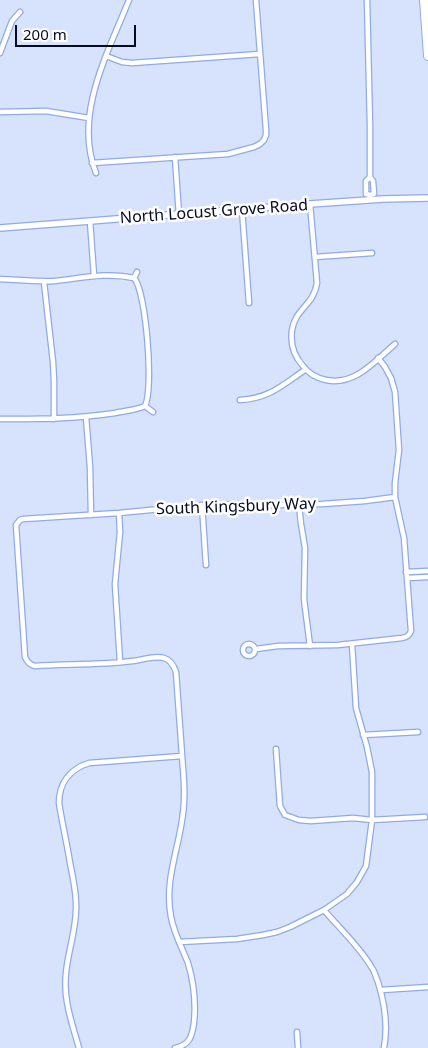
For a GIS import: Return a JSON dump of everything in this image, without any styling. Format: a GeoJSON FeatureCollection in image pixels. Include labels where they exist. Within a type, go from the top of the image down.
{"type":"FeatureCollection","features":[{"type":"Feature","properties":{"kind":"main road"},"geometry":{"type":"LineString","coordinates":[[424,0],[428,56]]}},
{"type":"Feature","properties":{"kind":"street"},"geometry":{"type":"LineString","coordinates":[[96,173],[92,163],[88,137],[89,118],[106,56],[129,0]]}},
{"type":"Feature","properties":{"kind":"street"},"geometry":{"type":"LineString","coordinates":[[92,163],[222,155],[262,145],[266,130],[256,0]]}},
{"type":"Feature","properties":{"kind":"street"},"geometry":{"type":"LineString","coordinates":[[367,0],[370,177],[374,187],[374,194],[370,198]]}},
{"type":"Feature","properties":{"kind":"street"},"geometry":{"type":"LineString","coordinates":[[0,53],[12,21],[20,12]]}},
{"type":"Feature","properties":{"kind":"street"},"geometry":{"type":"LineString","coordinates":[[106,56],[122,62],[132,63],[260,54]]}},
{"type":"Feature","properties":{"kind":"street"},"geometry":{"type":"LineString","coordinates":[[0,112],[46,111],[89,118]]}},
{"type":"Feature","properties":{"kind":"street"},"geometry":{"type":"LineString","coordinates":[[175,157],[179,214]]}},
{"type":"Feature","properties":{"kind":"street","name":"North Locust Grove Road"},"geometry":{"type":"LineString","coordinates":[[0,228],[370,198],[428,198]]}},
{"type":"Feature","properties":{"kind":"street"},"geometry":{"type":"LineString","coordinates":[[310,204],[317,284],[316,291],[300,312],[292,329],[291,338],[296,358],[305,370],[310,373],[322,379],[342,381],[355,376],[395,344]]}},
{"type":"Feature","properties":{"kind":"street"},"geometry":{"type":"LineString","coordinates":[[242,209],[250,303]]}},
{"type":"Feature","properties":{"kind":"street"},"geometry":{"type":"LineString","coordinates":[[90,221],[94,276]]}},
{"type":"Feature","properties":{"kind":"street"},"geometry":{"type":"LineString","coordinates":[[315,257],[372,253]]}},
{"type":"Feature","properties":{"kind":"street"},"geometry":{"type":"LineString","coordinates":[[134,278],[137,272]]}},
{"type":"Feature","properties":{"kind":"street"},"geometry":{"type":"LineString","coordinates":[[0,279],[44,282],[108,275],[134,278],[138,282],[144,316],[148,361],[147,402],[141,408],[86,417],[0,419]]}},
{"type":"Feature","properties":{"kind":"street"},"geometry":{"type":"LineString","coordinates":[[44,282],[53,362],[54,419]]}},
{"type":"Feature","properties":{"kind":"street"},"geometry":{"type":"LineString","coordinates":[[256,650],[279,646],[352,644],[409,636],[411,631],[404,538],[395,497],[399,450],[395,392],[392,378],[378,358]]}},
{"type":"Feature","properties":{"kind":"street"},"geometry":{"type":"LineString","coordinates":[[240,400],[268,394],[305,370]]}},
{"type":"Feature","properties":{"kind":"street"},"geometry":{"type":"LineString","coordinates":[[145,406],[153,412]]}},
{"type":"Feature","properties":{"kind":"street"},"geometry":{"type":"LineString","coordinates":[[86,417],[91,515]]}},
{"type":"Feature","properties":{"kind":"street","name":"South Kingsbury Way"},"geometry":{"type":"LineString","coordinates":[[120,662],[35,666],[27,661],[25,658],[16,528],[18,522],[23,519],[119,513],[202,505],[299,505],[357,502],[395,497]]}},
{"type":"Feature","properties":{"kind":"street"},"geometry":{"type":"LineString","coordinates":[[202,505],[206,565]]}},
{"type":"Feature","properties":{"kind":"street"},"geometry":{"type":"LineString","coordinates":[[299,505],[305,548],[304,599],[310,646]]}},
{"type":"Feature","properties":{"kind":"street"},"geometry":{"type":"LineString","coordinates":[[119,513],[120,532],[115,584],[120,662],[162,657],[172,664],[176,672],[184,809],[170,873],[169,892],[171,917],[191,975],[195,1007],[192,1033],[189,1041],[177,1048]]}},
{"type":"Feature","properties":{"kind":"street"},"geometry":{"type":"LineString","coordinates":[[406,572],[428,571]]}},
{"type":"Feature","properties":{"kind":"street"},"geometry":{"type":"LineString","coordinates":[[407,578],[428,577]]}},
{"type":"Feature","properties":{"kind":"street"},"geometry":{"type":"LineString","coordinates":[[179,942],[270,934],[290,928],[324,910],[347,894],[357,882],[366,866],[372,820],[372,772],[356,708],[352,644]]}},
{"type":"Feature","properties":{"kind":"street"},"geometry":{"type":"LineString","coordinates":[[364,735],[418,732]]}},
{"type":"Feature","properties":{"kind":"street"},"geometry":{"type":"LineString","coordinates":[[276,749],[280,806],[285,815],[299,820],[311,821],[353,818],[372,820],[425,817]]}},
{"type":"Feature","properties":{"kind":"street"},"geometry":{"type":"LineString","coordinates":[[79,1048],[69,1015],[66,995],[65,974],[75,927],[76,906],[75,888],[59,803],[60,789],[70,773],[76,768],[89,763],[182,756]]}},
{"type":"Feature","properties":{"kind":"street"},"geometry":{"type":"LineString","coordinates":[[324,910],[361,952],[373,969],[385,1008],[384,1048]]}},
{"type":"Feature","properties":{"kind":"street"},"geometry":{"type":"LineString","coordinates":[[381,990],[428,986]]}},
{"type":"Feature","properties":{"kind":"street"},"geometry":{"type":"LineString","coordinates":[[297,1032],[298,1048]]}}]}
